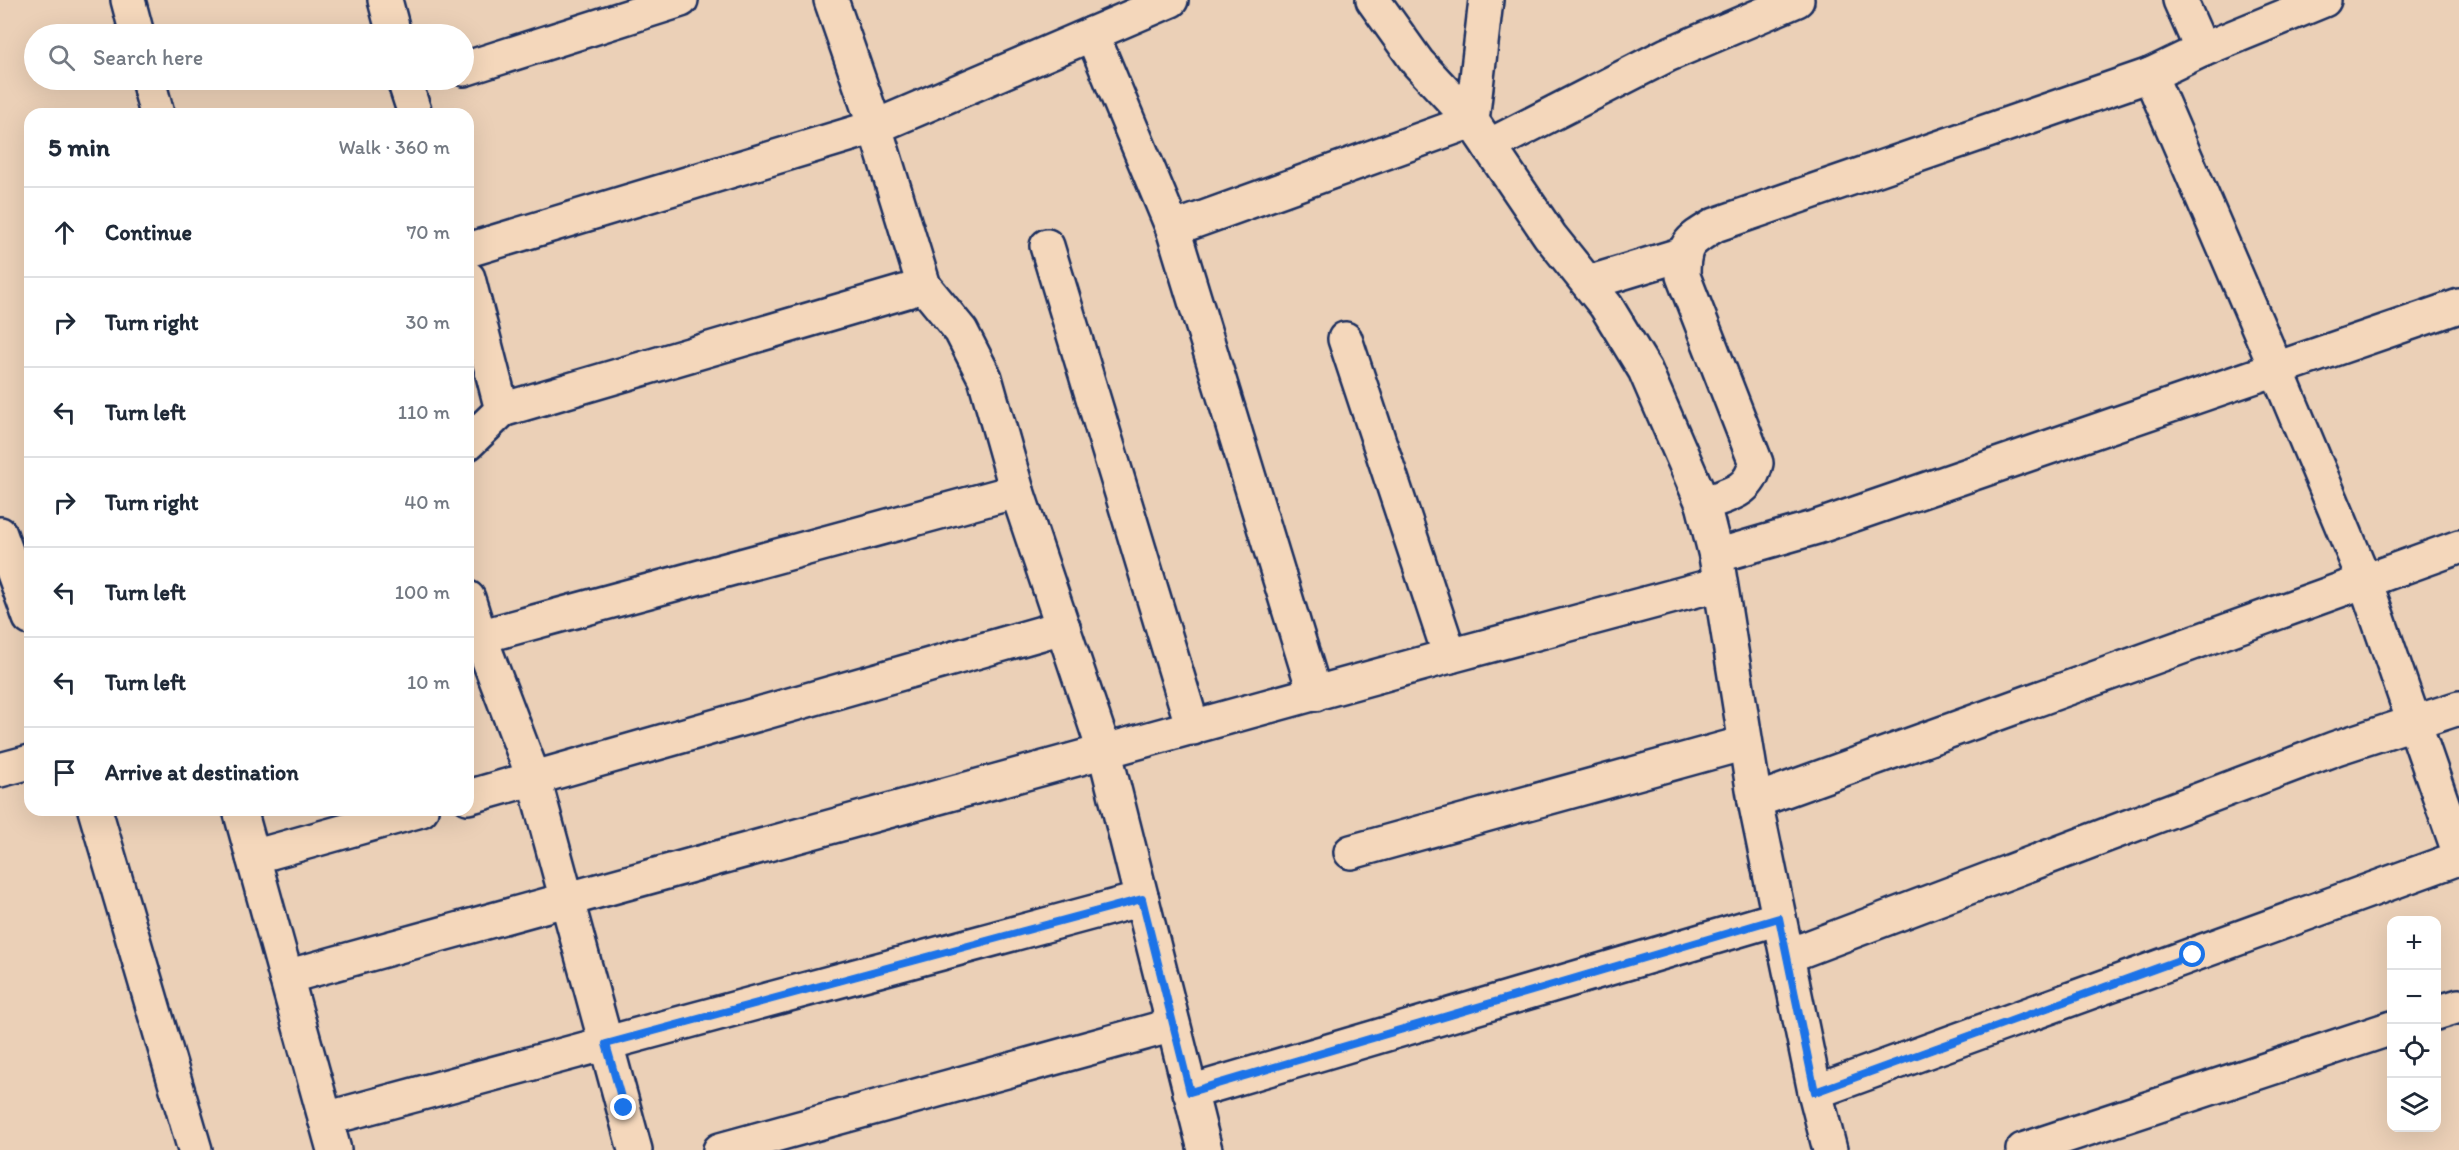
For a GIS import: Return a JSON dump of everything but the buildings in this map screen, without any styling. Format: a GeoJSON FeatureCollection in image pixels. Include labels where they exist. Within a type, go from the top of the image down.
{"type":"FeatureCollection","features":[{"type":"Feature","properties":{"kind":"street"},"geometry":{"type":"LineString","coordinates":[[128,0],[134,24]]}},
{"type":"Feature","properties":{"kind":"street"},"geometry":{"type":"LineString","coordinates":[[385,0],[391,24]]}},
{"type":"Feature","properties":{"kind":"street"},"geometry":{"type":"LineString","coordinates":[[474,66],[681,0]]}},
{"type":"Feature","properties":{"kind":"street"},"geometry":{"type":"LineString","coordinates":[[831,0],[876,127],[924,286],[961,331],[985,378],[1017,491],[1105,753],[1204,1150]]}},
{"type":"Feature","properties":{"kind":"street"},"geometry":{"type":"LineString","coordinates":[[474,248],[876,127],[1170,0]]}},
{"type":"Feature","properties":{"kind":"street"},"geometry":{"type":"LineString","coordinates":[[1373,0],[1418,63],[1480,133],[1550,236],[1606,306],[1645,370],[1703,504],[1717,570],[1755,801],[1815,1092],[1830,1150]]}},
{"type":"Feature","properties":{"kind":"street"},"geometry":{"type":"LineString","coordinates":[[1480,133],[1486,0]]}},
{"type":"Feature","properties":{"kind":"street"},"geometry":{"type":"LineString","coordinates":[[1173,229],[1480,133],[1797,0]]}},
{"type":"Feature","properties":{"kind":"street"},"geometry":{"type":"LineString","coordinates":[[2180,0],[2202,50]]}},
{"type":"Feature","properties":{"kind":"street"},"geometry":{"type":"LineString","coordinates":[[1703,504],[1743,488],[1753,477],[1756,463],[1683,276],[1683,254],[1692,239],[1715,225],[2150,75],[2202,50],[2318,1]]}},
{"type":"Feature","properties":{"kind":"street"},"geometry":{"type":"LineString","coordinates":[[1092,34],[1173,229],[1315,694]]}},
{"type":"Feature","properties":{"kind":"street"},"geometry":{"type":"LineString","coordinates":[[2150,75],[2365,581],[2459,852]]}},
{"type":"Feature","properties":{"kind":"street"},"geometry":{"type":"LineString","coordinates":[[151,90],[155,108]]}},
{"type":"Feature","properties":{"kind":"street"},"geometry":{"type":"LineString","coordinates":[[1047,246],[1193,728]]}},
{"type":"Feature","properties":{"kind":"street"},"geometry":{"type":"LineString","coordinates":[[1588,283],[1683,254]]}},
{"type":"Feature","properties":{"kind":"street"},"geometry":{"type":"LineString","coordinates":[[474,436],[502,410],[924,286]]}},
{"type":"Feature","properties":{"kind":"street"},"geometry":{"type":"LineString","coordinates":[[474,301],[502,410]]}},
{"type":"Feature","properties":{"kind":"street"},"geometry":{"type":"LineString","coordinates":[[286,977],[1450,656],[1717,570],[1817,526],[2459,306]]}},
{"type":"Feature","properties":{"kind":"street"},"geometry":{"type":"LineString","coordinates":[[1345,339],[1450,656]]}},
{"type":"Feature","properties":{"kind":"street"},"geometry":{"type":"LineString","coordinates":[[635,1150],[534,779],[474,639],[1017,491]]}},
{"type":"Feature","properties":{"kind":"street"},"geometry":{"type":"LineString","coordinates":[[0,534],[24,601]]}},
{"type":"Feature","properties":{"kind":"street"},"geometry":{"type":"LineString","coordinates":[[1755,801],[2459,547]]}},
{"type":"Feature","properties":{"kind":"street"},"geometry":{"type":"LineString","coordinates":[[474,795],[1063,627]]}},
{"type":"Feature","properties":{"kind":"street"},"geometry":{"type":"LineString","coordinates":[[1788,956],[2336,748],[2459,708]]}},
{"type":"Feature","properties":{"kind":"street"},"geometry":{"type":"LineString","coordinates":[[1351,852],[1745,744]]}},
{"type":"Feature","properties":{"kind":"street"},"geometry":{"type":"LineString","coordinates":[[0,770],[24,764]]}},
{"type":"Feature","properties":{"kind":"street"},"geometry":{"type":"LineString","coordinates":[[97,816],[195,1150]]}},
{"type":"Feature","properties":{"kind":"street"},"geometry":{"type":"LineString","coordinates":[[242,816],[334,1150]]}},
{"type":"Feature","properties":{"kind":"street"},"geometry":{"type":"LineString","coordinates":[[253,857],[400,816]]}},
{"type":"Feature","properties":{"kind":"street"},"geometry":{"type":"LineString","coordinates":[[1815,1092],[2459,858]]}},
{"type":"Feature","properties":{"kind":"street"},"geometry":{"type":"LineString","coordinates":[[325,1119],[1142,899]]}},
{"type":"Feature","properties":{"kind":"street"},"geometry":{"type":"LineString","coordinates":[[1190,1092],[1779,918]]}},
{"type":"Feature","properties":{"kind":"street"},"geometry":{"type":"LineString","coordinates":[[2441,1011],[2459,1006]]}},
{"type":"Feature","properties":{"kind":"street"},"geometry":{"type":"LineString","coordinates":[[720,1150],[1173,1025]]}},
{"type":"Feature","properties":{"kind":"street"},"geometry":{"type":"LineString","coordinates":[[2023,1150],[2387,1029]]}},
{"type":"Feature","properties":{"kind":"route"},"geometry":{"type":"LineString","coordinates":[[624,1108],[606,1044],[1142,899],[1190,1092],[1779,918],[1815,1092],[2193,955]]}}]}
